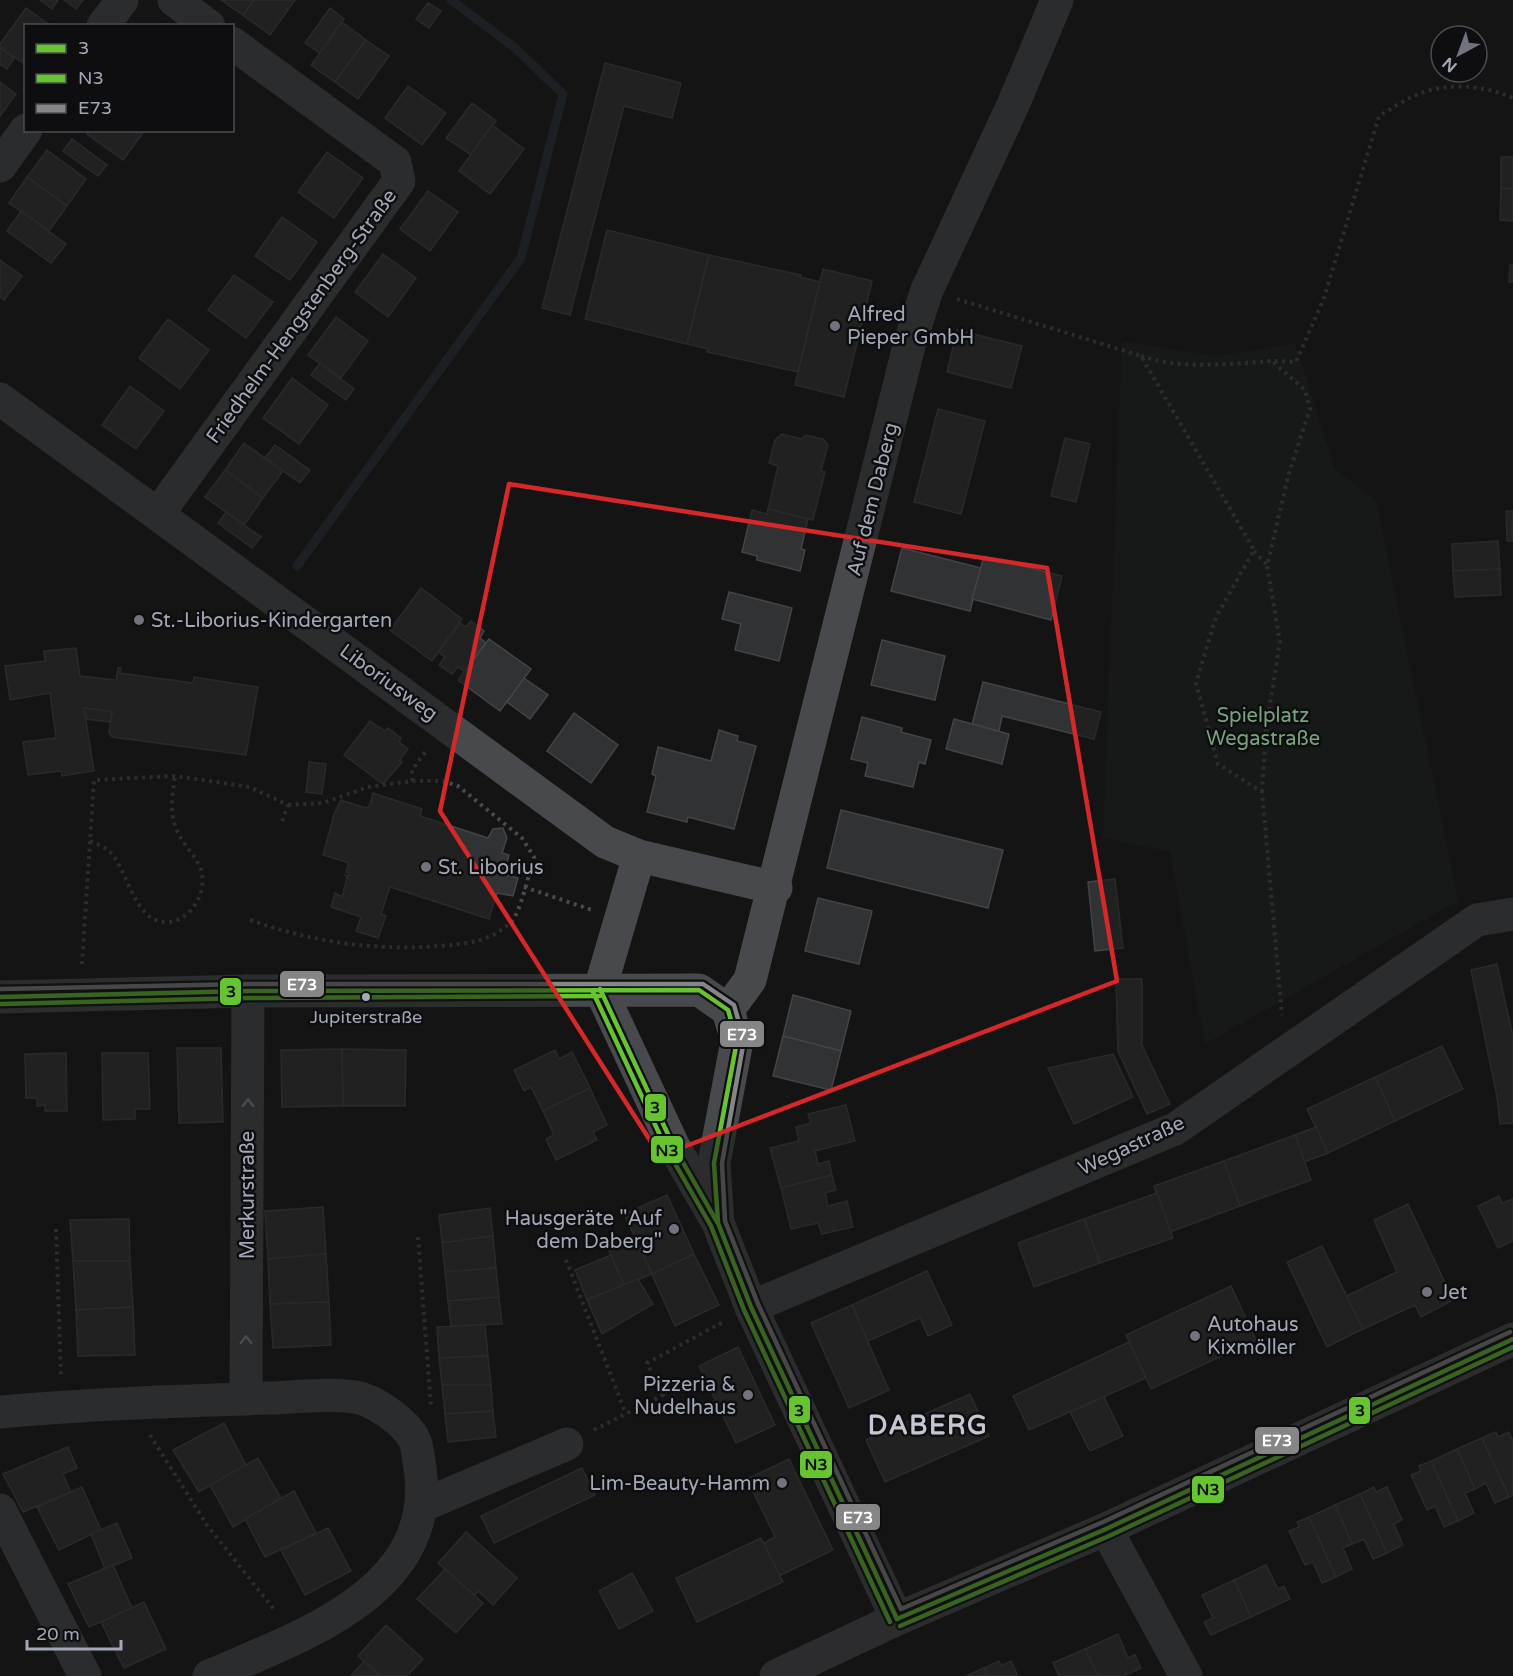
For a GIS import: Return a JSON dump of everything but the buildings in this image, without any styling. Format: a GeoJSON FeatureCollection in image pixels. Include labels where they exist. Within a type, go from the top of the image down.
{"type":"FeatureCollection","features":[{"type":"Feature","properties":{"kind":"main road"},"geometry":{"type":"LineString","coordinates":[[776,1676],[897,1619],[1106,1529],[1513,1339]]}},
{"type":"Feature","properties":{"kind":"street"},"geometry":{"type":"LineString","coordinates":[[104,24],[122,0]]}},
{"type":"Feature","properties":{"kind":"street"},"geometry":{"type":"LineString","coordinates":[[174,0],[206,24]]}},
{"type":"Feature","properties":{"kind":"street","name":"Auf dem Daberg"},"geometry":{"type":"LineString","coordinates":[[728,1010],[750,980],[776,888],[910,342],[927,290],[1013,105],[1057,0]]}},
{"type":"Feature","properties":{"kind":"street","name":"Friedhelm-Hengstenberg-Straße"},"geometry":{"type":"LineString","coordinates":[[158,514],[399,181],[396,162],[234,44]]}},
{"type":"Feature","properties":{"kind":"street"},"geometry":{"type":"LineString","coordinates":[[0,166],[25,132]]}},
{"type":"Feature","properties":{"kind":"street","name":"Liboriusweg"},"geometry":{"type":"LineString","coordinates":[[0,399],[605,842],[639,856],[776,888]]}},
{"type":"Feature","properties":{"kind":"street"},"geometry":{"type":"LineString","coordinates":[[639,856],[600,989],[673,1144],[718,1223],[750,1307],[897,1619]]}},
{"type":"Feature","properties":{"kind":"street","name":"Wegastraße"},"geometry":{"type":"LineString","coordinates":[[750,1307],[1175,1129],[1288,1052],[1358,1000],[1477,920],[1513,914]]}},
{"type":"Feature","properties":{"kind":"street"},"geometry":{"type":"LineString","coordinates":[[0,997],[248,991],[699,990],[728,1010],[737,1041],[714,1163],[718,1223]]}},
{"type":"Feature","properties":{"kind":"street","name":"Merkurstraße"},"geometry":{"type":"LineString","coordinates":[[246,1399],[248,991]]}},
{"type":"Feature","properties":{"kind":"street"},"geometry":{"type":"LineString","coordinates":[[0,1412],[130,1401],[362,1398],[390,1414],[413,1437],[421,1475],[421,1506],[411,1542],[389,1574],[360,1602],[297,1638],[209,1676]]}},
{"type":"Feature","properties":{"kind":"street"},"geometry":{"type":"LineString","coordinates":[[421,1506],[567,1444]]}},
{"type":"Feature","properties":{"kind":"street"},"geometry":{"type":"LineString","coordinates":[[0,1510],[86,1676]]}},
{"type":"Feature","properties":{"kind":"street"},"geometry":{"type":"LineString","coordinates":[[1106,1529],[1186,1676]]}},
{"type":"Feature","properties":{"kind":"path"},"geometry":{"type":"LineString","coordinates":[[927,290],[1156,361],[1203,366],[1272,361],[1296,362],[1312,332],[1340,248],[1379,116],[1418,94],[1453,87],[1477,87],[1513,98]]}},
{"type":"Feature","properties":{"kind":"path"},"geometry":{"type":"LineString","coordinates":[[1140,356],[1254,550],[1268,566]]}},
{"type":"Feature","properties":{"kind":"path"},"geometry":{"type":"LineString","coordinates":[[1272,361],[1305,390],[1310,409],[1289,473],[1268,566],[1280,642],[1266,729],[1262,792],[1281,1014],[1288,1052]]}},
{"type":"Feature","properties":{"kind":"path"},"geometry":{"type":"LineString","coordinates":[[1254,550],[1216,617],[1196,683],[1218,764],[1262,792]]}},
{"type":"Feature","properties":{"kind":"path"},"geometry":{"type":"LineString","coordinates":[[90,841],[110,852],[145,912],[168,922],[182,919],[190,912],[201,891],[201,879],[200,867],[178,836],[173,819],[175,776]]}},
{"type":"Feature","properties":{"kind":"path"},"geometry":{"type":"LineString","coordinates":[[80,995],[94,780],[175,776],[250,788],[288,805],[323,803],[368,788],[412,781],[444,781],[458,786],[522,837],[534,857],[513,920],[496,935],[474,943],[400,949],[344,945],[291,934],[250,920]]}},
{"type":"Feature","properties":{"kind":"path"},"geometry":{"type":"LineString","coordinates":[[281,825],[288,805]]}},
{"type":"Feature","properties":{"kind":"path"},"geometry":{"type":"LineString","coordinates":[[524,887],[620,919]]}},
{"type":"Feature","properties":{"kind":"path"},"geometry":{"type":"LineString","coordinates":[[56,1229],[62,1406]]}},
{"type":"Feature","properties":{"kind":"path"},"geometry":{"type":"LineString","coordinates":[[413,1437],[432,1421],[418,1237]]}},
{"type":"Feature","properties":{"kind":"path"},"geometry":{"type":"LineString","coordinates":[[566,1260],[626,1414]]}},
{"type":"Feature","properties":{"kind":"path"},"geometry":{"type":"LineString","coordinates":[[567,1444],[663,1395],[647,1363],[750,1307]]}},
{"type":"Feature","properties":{"kind":"path"},"geometry":{"type":"LineString","coordinates":[[130,1401],[207,1526],[297,1638]]}},
{"type":"Feature","properties":{"kind":"highlighted area"},"geometry":{"type":"Polygon","coordinates":[[[509,484],[1047,568],[1117,981],[660,1156],[440,811],[509,484]]]}},
{"type":"Feature","properties":{"kind":"green space","name":"Spielplatz Wegastraße"},"geometry":{"type":"Polygon","coordinates":[[[1122,341],[1217,356],[1295,343],[1335,469],[1376,500],[1458,901],[1205,1044],[1170,852],[1103,838],[1122,341]]]}},
{"type":"Feature","properties":{"kind":"waterway"},"geometry":{"type":"LineString","coordinates":[[297,566],[521,258],[563,94],[514,47],[451,0]]}},
{"type":"Feature","properties":{"kind":"transit line","name":"E73"},"geometry":{"type":"LineString","coordinates":[[0,989],[248,984],[703,984],[734,1005],[744,1040],[722,1163],[725,1221],[758,1304],[901,1609],[1103,1522],[1510,1332]]}},
{"type":"Feature","properties":{"kind":"transit line","name":"3"},"geometry":{"type":"LineString","coordinates":[[600,989],[673,1145],[717,1222]]}},
{"type":"Feature","properties":{"kind":"transit line","name":"3"},"geometry":{"type":"LineString","coordinates":[[0,997],[248,991],[699,990],[728,1010],[737,1041],[714,1163],[718,1223],[751,1307],[897,1619]]}},
{"type":"Feature","properties":{"kind":"transit line","name":"N3"},"geometry":{"type":"LineString","coordinates":[[593,992],[666,1148],[711,1226],[744,1310],[890,1622]]}},
{"type":"Feature","properties":{"kind":"transit line","name":"N3"},"geometry":{"type":"LineString","coordinates":[[0,1004],[248,998],[600,996]]}},
{"type":"Feature","properties":{"kind":"transit line","name":"3"},"geometry":{"type":"LineString","coordinates":[[897,1619],[1106,1529],[1513,1339]]}},
{"type":"Feature","properties":{"kind":"transit line","name":"N3"},"geometry":{"type":"LineString","coordinates":[[900,1626],[1109,1536],[1513,1347]]}},
{"type":"Feature","properties":{"kind":"place","name":"Alfred Pieper GmbH"},"geometry":{"type":"Point","coordinates":[835,326]}},
{"type":"Feature","properties":{"kind":"place","name":"St.-Liborius-Kindergarten"},"geometry":{"type":"Point","coordinates":[139,620]}},
{"type":"Feature","properties":{"kind":"place","name":"St. Liborius"},"geometry":{"type":"Point","coordinates":[426,867]}},
{"type":"Feature","properties":{"kind":"place","name":"Jupiterstraße"},"geometry":{"type":"Point","coordinates":[366,997]}},
{"type":"Feature","properties":{"kind":"place","name":"Hausgeräte \"Auf dem Daberg\""},"geometry":{"type":"Point","coordinates":[674,1229]}},
{"type":"Feature","properties":{"kind":"place","name":"Jet"},"geometry":{"type":"Point","coordinates":[1427,1292]}},
{"type":"Feature","properties":{"kind":"place","name":"Autohaus Kixmöller"},"geometry":{"type":"Point","coordinates":[1195,1336]}},
{"type":"Feature","properties":{"kind":"place","name":"Pizzeria & Nudelhaus"},"geometry":{"type":"Point","coordinates":[748,1395]}},
{"type":"Feature","properties":{"kind":"place","name":"Lim-Beauty-Hamm"},"geometry":{"type":"Point","coordinates":[782,1483]}},
{"type":"Feature","properties":{"kind":"district","name":"DABERG"},"geometry":{"type":"Point","coordinates":[928,1425]}}]}
